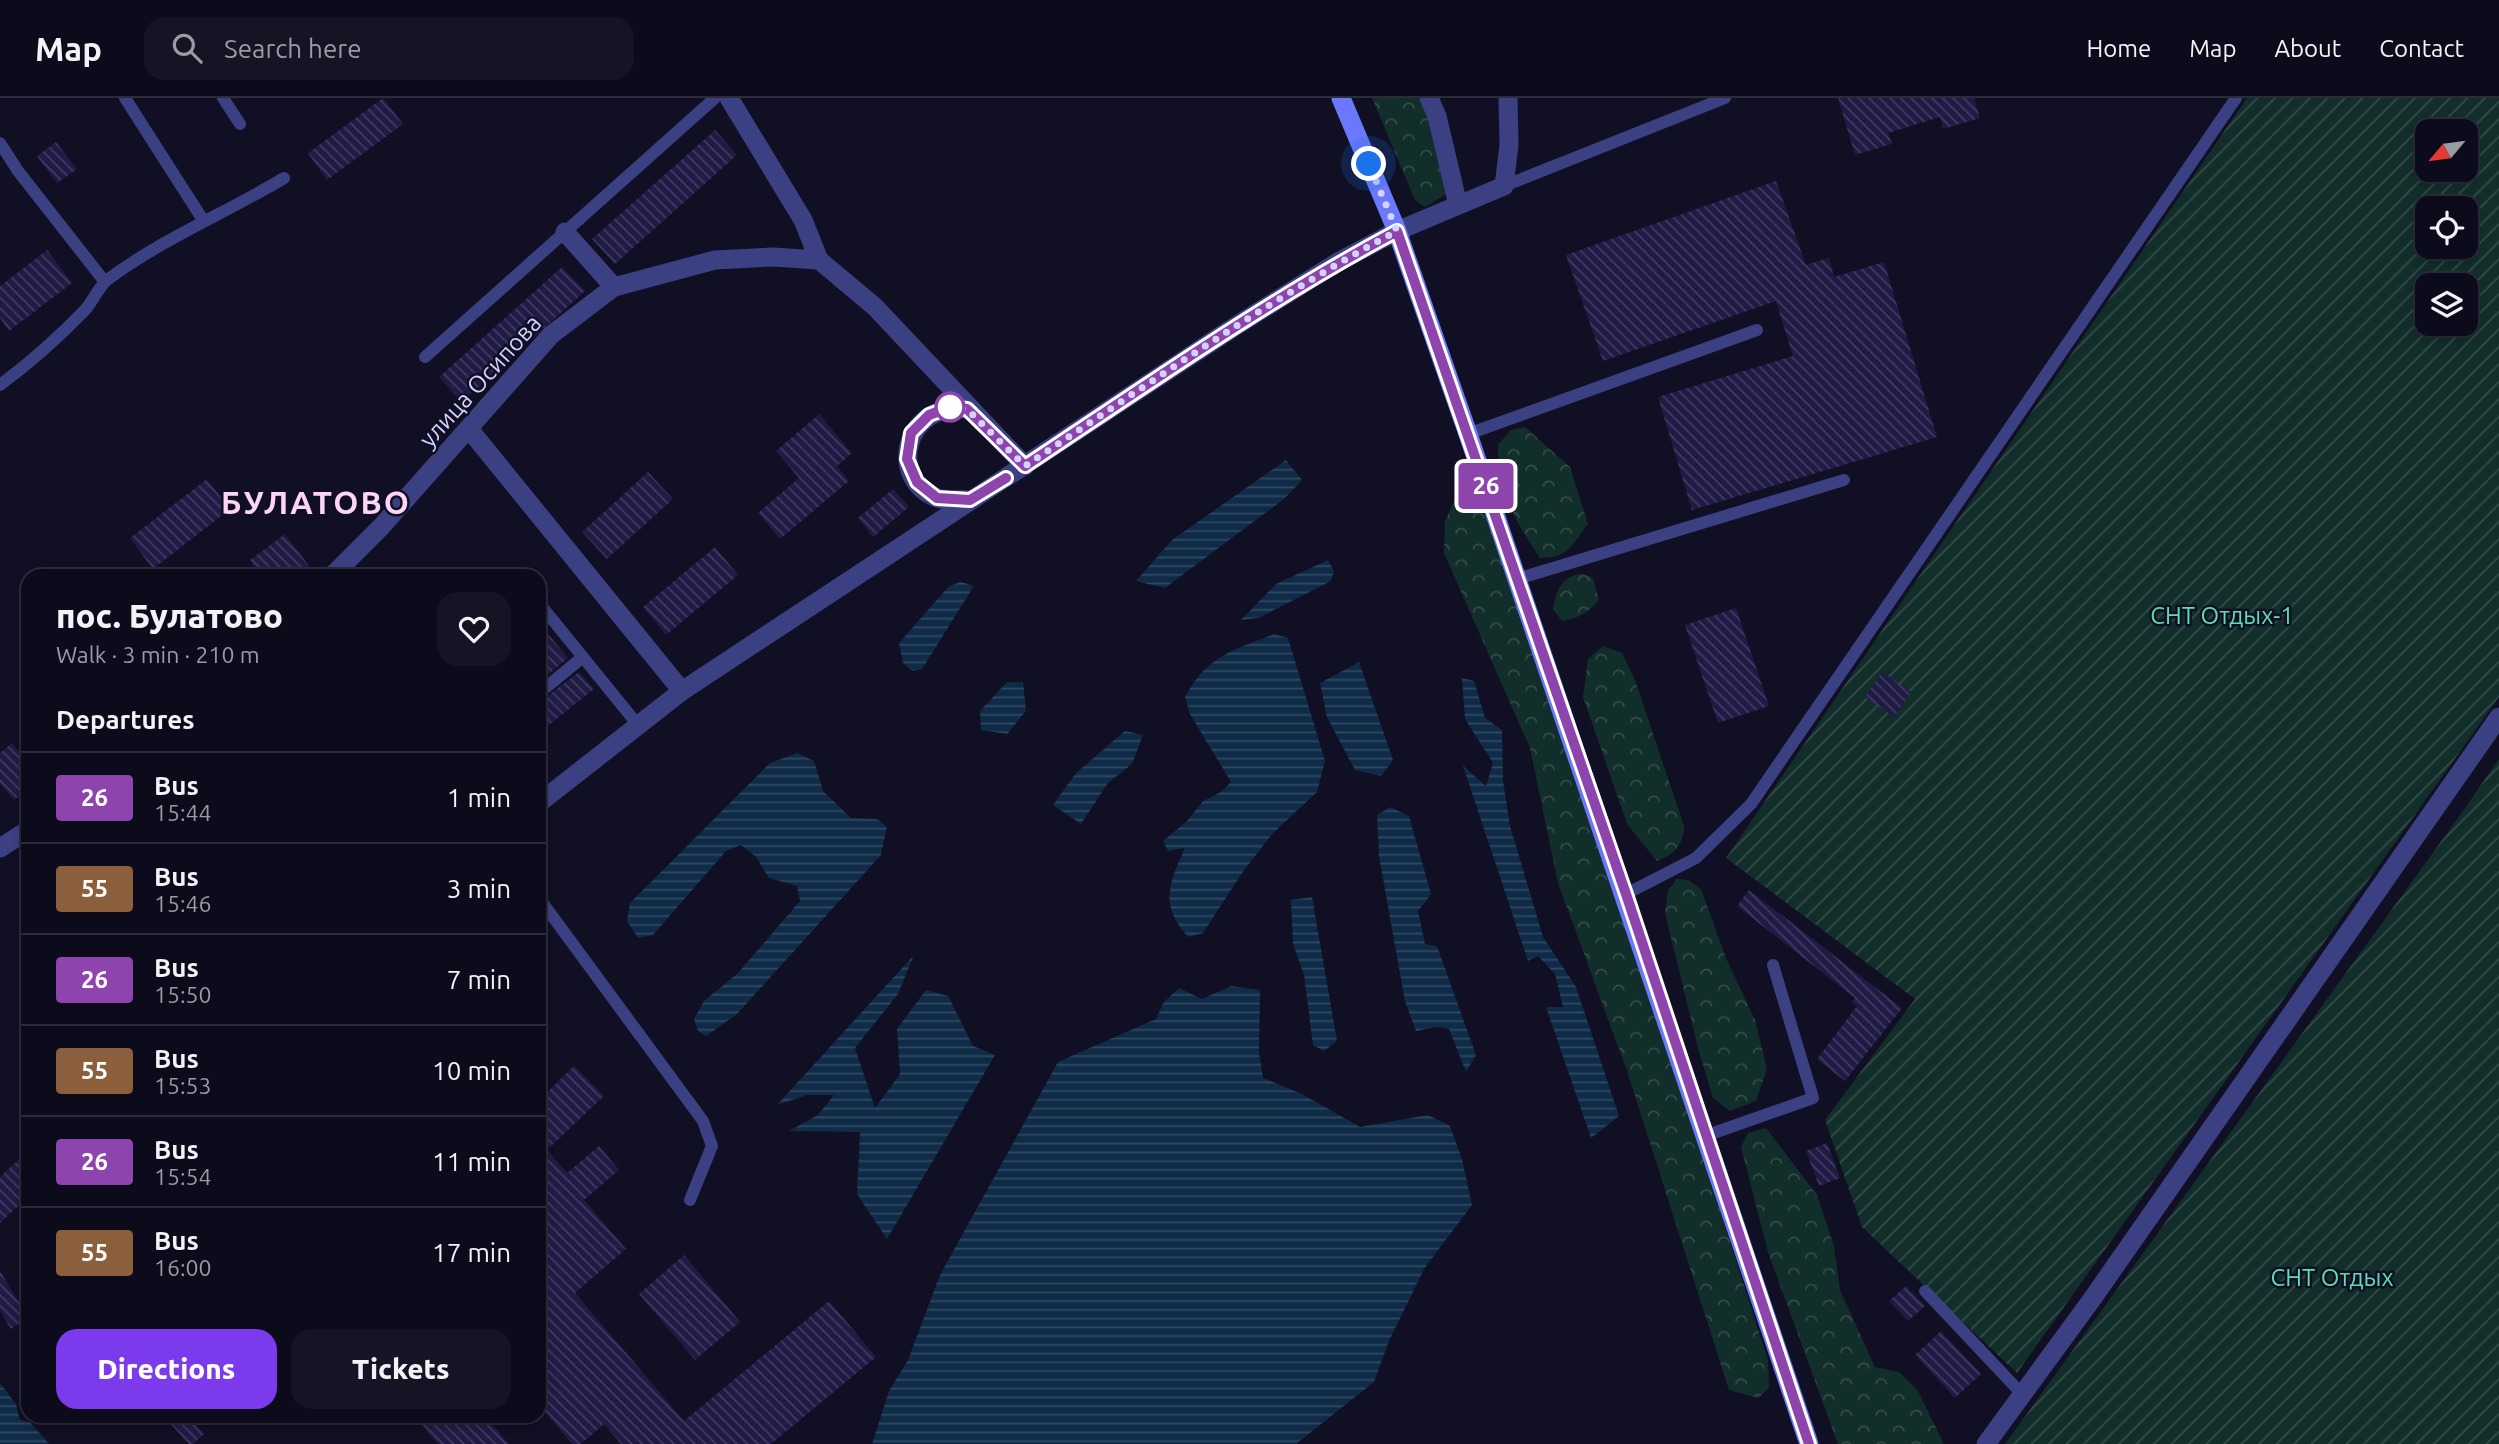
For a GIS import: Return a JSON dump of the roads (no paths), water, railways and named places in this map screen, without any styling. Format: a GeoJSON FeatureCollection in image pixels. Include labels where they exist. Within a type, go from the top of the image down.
{"type":"FeatureCollection","features":[{"type":"Feature","properties":{"kind":"main road"},"geometry":{"type":"LineString","coordinates":[[1341,98],[1397,231],[1468,434],[1626,894],[1809,1444]]}},
{"type":"Feature","properties":{"kind":"street"},"geometry":{"type":"LineString","coordinates":[[729,98],[803,219],[819,260],[875,307],[967,409],[1025,466]]}},
{"type":"Feature","properties":{"kind":"street"},"geometry":{"type":"LineString","coordinates":[[1429,98],[1437,116],[1458,205]]}},
{"type":"Feature","properties":{"kind":"street"},"geometry":{"type":"LineString","coordinates":[[546,797],[682,691],[1242,323],[1338,262],[1397,231],[1504,186],[1510,145],[1506,104],[1508,98]]}},
{"type":"Feature","properties":{"kind":"street"},"geometry":{"type":"LineString","coordinates":[[565,232],[614,287]]}},
{"type":"Feature","properties":{"kind":"street","name":"улица Осипова"},"geometry":{"type":"LineString","coordinates":[[339,569],[381,527],[551,335],[614,287],[715,260],[773,257],[819,260]]}},
{"type":"Feature","properties":{"kind":"street"},"geometry":{"type":"LineString","coordinates":[[967,409],[950,407],[929,415],[911,433],[907,459],[917,482],[937,498],[970,500]]}},
{"type":"Feature","properties":{"kind":"street"},"geometry":{"type":"LineString","coordinates":[[469,429],[682,691]]}},
{"type":"Feature","properties":{"kind":"street"},"geometry":{"type":"LineString","coordinates":[[1986,1444],[2090,1302],[2499,717]]}},
{"type":"Feature","properties":{"kind":"street"},"geometry":{"type":"LineString","coordinates":[[0,848],[21,834]]}},
{"type":"Feature","properties":{"kind":"lane"},"geometry":{"type":"LineString","coordinates":[[125,98],[203,220]]}},
{"type":"Feature","properties":{"kind":"lane"},"geometry":{"type":"LineString","coordinates":[[223,98],[240,124]]}},
{"type":"Feature","properties":{"kind":"lane"},"geometry":{"type":"LineString","coordinates":[[425,358],[715,98]]}},
{"type":"Feature","properties":{"kind":"lane"},"geometry":{"type":"LineString","coordinates":[[1504,186],[1725,98]]}},
{"type":"Feature","properties":{"kind":"lane"},"geometry":{"type":"LineString","coordinates":[[1626,894],[1696,858],[1751,804],[2236,98]]}},
{"type":"Feature","properties":{"kind":"lane"},"geometry":{"type":"LineString","coordinates":[[0,143],[18,172],[105,282]]}},
{"type":"Feature","properties":{"kind":"lane"},"geometry":{"type":"LineString","coordinates":[[0,385],[59,337],[89,305],[105,282],[203,220],[228,211],[284,178]]}},
{"type":"Feature","properties":{"kind":"lane"},"geometry":{"type":"LineString","coordinates":[[1468,434],[1757,330]]}},
{"type":"Feature","properties":{"kind":"lane"},"geometry":{"type":"LineString","coordinates":[[1517,579],[1844,480]]}},
{"type":"Feature","properties":{"kind":"lane"},"geometry":{"type":"LineString","coordinates":[[546,612],[638,724]]}},
{"type":"Feature","properties":{"kind":"lane"},"geometry":{"type":"LineString","coordinates":[[546,687],[583,657]]}},
{"type":"Feature","properties":{"kind":"lane"},"geometry":{"type":"LineString","coordinates":[[546,908],[703,1121],[712,1146],[690,1200]]}},
{"type":"Feature","properties":{"kind":"lane"},"geometry":{"type":"LineString","coordinates":[[1705,1136],[1813,1098],[1773,965]]}},
{"type":"Feature","properties":{"kind":"lane"},"geometry":{"type":"LineString","coordinates":[[1925,1291],[2021,1393]]}},
{"type":"Feature","properties":{"kind":"water"},"geometry":{"type":"Polygon","coordinates":[[[1286,460],[1302,480],[1284,499],[1165,588],[1136,581],[1172,540],[1286,460]]]}},
{"type":"Feature","properties":{"kind":"water"},"geometry":{"type":"Polygon","coordinates":[[[1328,560],[1334,571],[1331,581],[1258,618],[1241,620],[1276,584],[1328,560]]]}},
{"type":"Feature","properties":{"kind":"water"},"geometry":{"type":"Polygon","coordinates":[[[961,582],[974,586],[922,669],[912,671],[903,663],[899,643],[949,586],[961,582]]]}},
{"type":"Feature","properties":{"kind":"water"},"geometry":{"type":"Polygon","coordinates":[[[1274,634],[1288,638],[1325,761],[1317,792],[1272,834],[1242,873],[1203,933],[1188,937],[1173,915],[1170,904],[1171,883],[1185,848],[1168,851],[1163,841],[1187,821],[1203,801],[1221,792],[1231,782],[1190,714],[1185,697],[1212,663],[1233,650],[1274,634]]]}},
{"type":"Feature","properties":{"kind":"water"},"geometry":{"type":"Polygon","coordinates":[[[1359,662],[1393,760],[1381,776],[1355,770],[1327,717],[1320,683],[1359,662]]]}},
{"type":"Feature","properties":{"kind":"water"},"geometry":{"type":"Polygon","coordinates":[[[1462,678],[1474,681],[1485,718],[1502,730],[1503,781],[1510,826],[1543,937],[1576,987],[1619,1116],[1591,1138],[1546,1007],[1563,1007],[1555,974],[1538,956],[1528,961],[1463,766],[1486,786],[1493,763],[1465,719],[1462,678]]]}},
{"type":"Feature","properties":{"kind":"water"},"geometry":{"type":"Polygon","coordinates":[[[1007,682],[1023,682],[1026,711],[1007,734],[981,730],[980,711],[1007,682]]]}},
{"type":"Feature","properties":{"kind":"water"},"geometry":{"type":"Polygon","coordinates":[[[1125,731],[1143,735],[1132,764],[1108,783],[1081,824],[1053,805],[1076,773],[1125,731]]]}},
{"type":"Feature","properties":{"kind":"water"},"geometry":{"type":"Polygon","coordinates":[[[797,753],[814,761],[823,791],[851,818],[877,819],[887,827],[881,855],[737,1014],[706,1036],[698,1031],[694,1019],[704,1001],[738,973],[800,901],[797,886],[769,878],[756,857],[741,845],[726,851],[653,935],[638,938],[627,921],[630,903],[770,763],[797,753]]]}},
{"type":"Feature","properties":{"kind":"water"},"geometry":{"type":"Polygon","coordinates":[[[1390,807],[1409,816],[1431,894],[1418,911],[1425,944],[1437,946],[1476,1055],[1466,1072],[1449,1029],[1437,1027],[1416,1031],[1405,1001],[1379,856],[1377,815],[1390,807]]]}},
{"type":"Feature","properties":{"kind":"water"},"geometry":{"type":"Polygon","coordinates":[[[1312,897],[1337,1041],[1324,1051],[1313,1045],[1304,975],[1293,944],[1291,900],[1312,897]]]}},
{"type":"Feature","properties":{"kind":"water"},"geometry":{"type":"Polygon","coordinates":[[[914,955],[898,994],[855,1048],[875,1108],[900,1074],[897,1029],[926,990],[948,996],[973,1046],[995,1055],[887,1239],[857,1194],[860,1132],[789,1131],[818,1115],[834,1095],[807,1095],[777,1105],[914,955]]]}},
{"type":"Feature","properties":{"kind":"water"},"geometry":{"type":"Polygon","coordinates":[[[1231,986],[1260,990],[1259,1052],[1263,1078],[1302,1094],[1360,1127],[1428,1115],[1450,1126],[1462,1159],[1472,1205],[1424,1269],[1389,1341],[1374,1382],[1296,1444],[872,1444],[889,1391],[908,1360],[940,1275],[1058,1062],[1156,1019],[1164,1002],[1179,988],[1202,999],[1231,986]]]}},
{"type":"Feature","properties":{"kind":"water"},"geometry":{"type":"Polygon","coordinates":[[[0,1383],[16,1404],[21,1423],[31,1423],[49,1444],[0,1444],[0,1383]]]}},
{"type":"Feature","properties":{"kind":"district","name":"БУЛАТОВО"},"geometry":{"type":"Point","coordinates":[316,502]}},
{"type":"Feature","properties":{"kind":"park label","name":"СНТ Отдых-1"},"geometry":{"type":"Point","coordinates":[2222,615]}},
{"type":"Feature","properties":{"kind":"park label","name":"СНТ Отдых"},"geometry":{"type":"Point","coordinates":[2332,1277]}}]}
